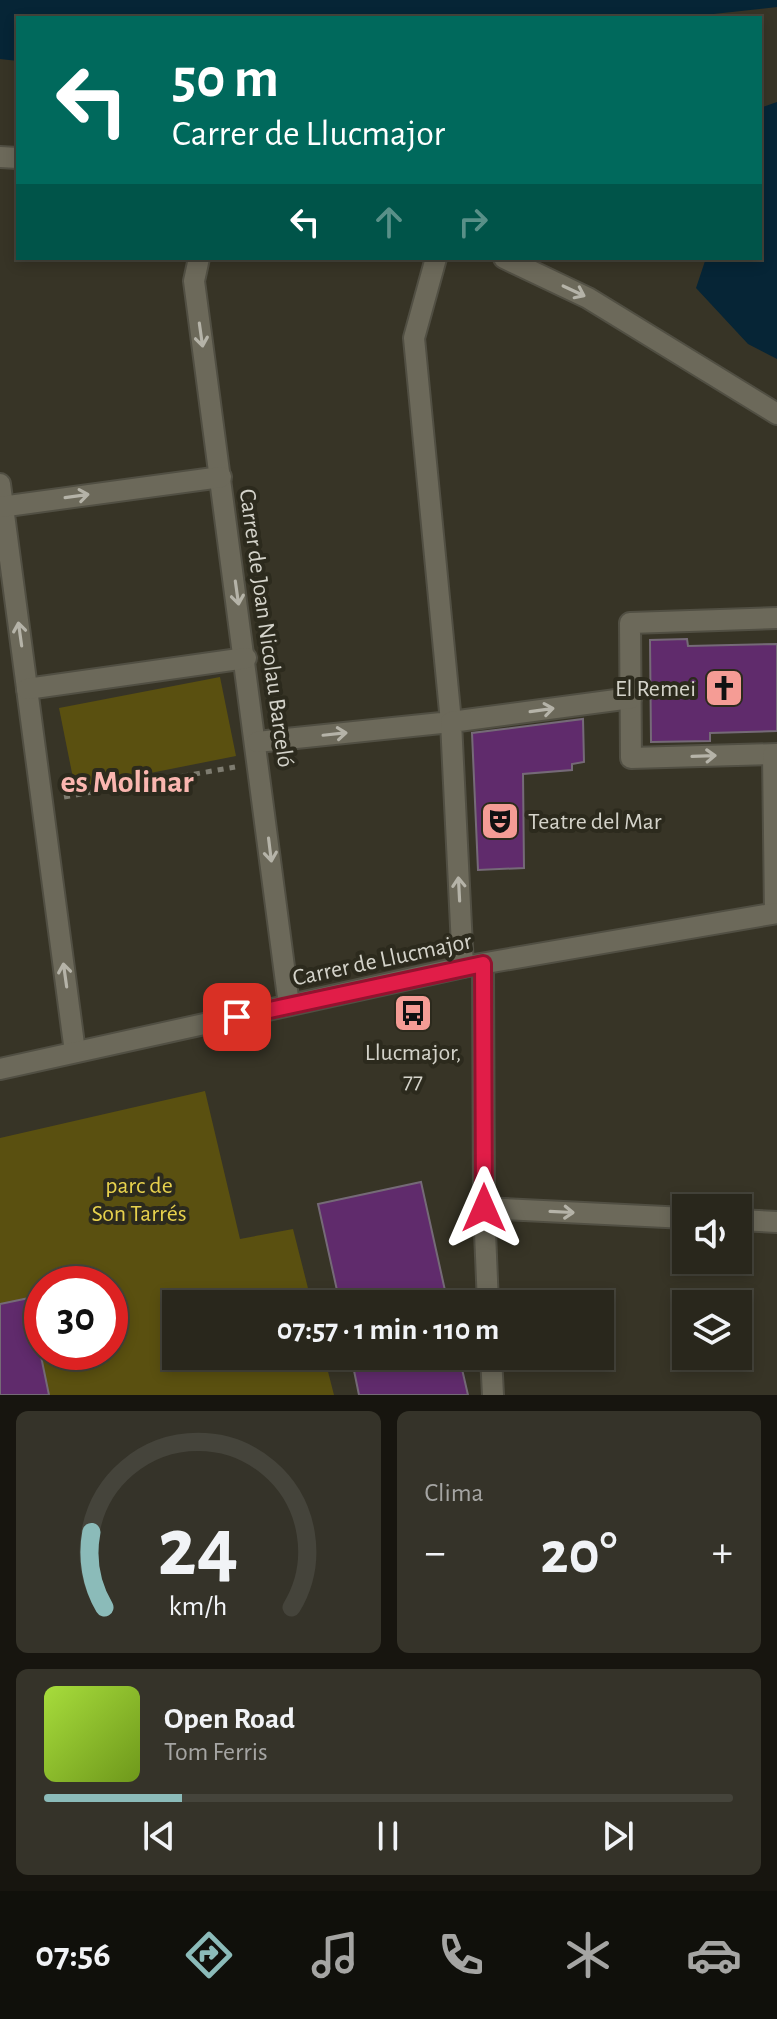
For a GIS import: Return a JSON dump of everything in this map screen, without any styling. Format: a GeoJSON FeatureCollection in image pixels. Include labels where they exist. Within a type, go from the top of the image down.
{"type":"FeatureCollection","features":[{"type":"Feature","properties":{"kind":"street","name":"Carrer de Joan Nicolau Barceló"},"geometry":{"type":"LineString","coordinates":[[199,260],[194,281],[246,658],[289,1005]]}},
{"type":"Feature","properties":{"kind":"street"},"geometry":{"type":"LineString","coordinates":[[435,260],[414,338],[473,966],[487,1290]]}},
{"type":"Feature","properties":{"kind":"street"},"geometry":{"type":"LineString","coordinates":[[508,260],[588,298],[777,414]]}},
{"type":"Feature","properties":{"kind":"street"},"geometry":{"type":"LineString","coordinates":[[2,506],[221,477]]}},
{"type":"Feature","properties":{"kind":"street"},"geometry":{"type":"LineString","coordinates":[[0,484],[75,1052]]}},
{"type":"Feature","properties":{"kind":"street"},"geometry":{"type":"LineString","coordinates":[[776,913],[775,754],[631,758],[630,623],[777,618]]}},
{"type":"Feature","properties":{"kind":"street"},"geometry":{"type":"LineString","coordinates":[[27,689],[246,658]]}},
{"type":"Feature","properties":{"kind":"street"},"geometry":{"type":"LineString","coordinates":[[258,753],[451,722],[631,698]]}},
{"type":"Feature","properties":{"kind":"street","name":"Carrer de Llucmajor"},"geometry":{"type":"LineString","coordinates":[[0,1069],[473,966],[776,913]]}},
{"type":"Feature","properties":{"kind":"street"},"geometry":{"type":"LineString","coordinates":[[484,1208],[672,1217]]}},
{"type":"Feature","properties":{"kind":"street"},"geometry":{"type":"LineString","coordinates":[[752,1221],[777,1222]]}},
{"type":"Feature","properties":{"kind":"street"},"geometry":{"type":"LineString","coordinates":[[492,1370],[493,1395]]}},
{"type":"Feature","properties":{"kind":"path"},"geometry":{"type":"LineString","coordinates":[[42,801],[258,753]]}},
{"type":"Feature","properties":{"kind":"green space"},"geometry":{"type":"Polygon","coordinates":[[[220,677],[236,756],[75,788],[59,708],[220,677]]]}},
{"type":"Feature","properties":{"kind":"green space","name":"parc de Son Tarrés"},"geometry":{"type":"Polygon","coordinates":[[[205,1091],[240,1239],[293,1229],[308,1290],[162,1290],[162,1370],[328,1370],[334,1395],[0,1395],[0,1138],[205,1091]]]}},
{"type":"Feature","properties":{"kind":"water"},"geometry":{"type":"Polygon","coordinates":[[[0,0],[777,0],[777,7],[695,16],[16,16],[16,61],[0,59],[0,0]]]}},
{"type":"Feature","properties":{"kind":"water"},"geometry":{"type":"Polygon","coordinates":[[[777,102],[777,359],[748,344],[696,288],[705,260],[762,260],[762,107],[777,102]]]}},
{"type":"Feature","properties":{"kind":"building","name":"El Remei"},"geometry":{"type":"Polygon","coordinates":[[[687,639],[688,646],[777,644],[777,731],[710,733],[710,741],[651,742],[650,640],[687,639]]]}},
{"type":"Feature","properties":{"kind":"building","name":"Teatre del Mar"},"geometry":{"type":"Polygon","coordinates":[[[583,719],[584,762],[572,764],[572,770],[523,774],[524,868],[478,870],[472,733],[583,719]]]}},
{"type":"Feature","properties":{"kind":"building"},"geometry":{"type":"Polygon","coordinates":[[[421,1182],[445,1290],[337,1290],[318,1204],[421,1182]]]}},
{"type":"Feature","properties":{"kind":"building"},"geometry":{"type":"Polygon","coordinates":[[[24,1299],[24,1370],[44,1370],[49,1395],[0,1395],[0,1304],[24,1299]]]}},
{"type":"Feature","properties":{"kind":"building"},"geometry":{"type":"Polygon","coordinates":[[[354,1370],[462,1370],[468,1395],[359,1395],[354,1370]]]}},
{"type":"Feature","properties":{"kind":"place","name":"El Remei"},"geometry":{"type":"Point","coordinates":[724,688]}},
{"type":"Feature","properties":{"kind":"place","name":"Teatre del Mar"},"geometry":{"type":"Point","coordinates":[500,821]}},
{"type":"Feature","properties":{"kind":"place","name":"Llucmajor, 77"},"geometry":{"type":"Point","coordinates":[413,1013]}},
{"type":"Feature","properties":{"kind":"district","name":"es Molinar"},"geometry":{"type":"Point","coordinates":[127,781]}},
{"type":"Feature","properties":{"kind":"route"},"geometry":{"type":"LineString","coordinates":[[237,1017],[483,964],[484,1208]]}}]}
